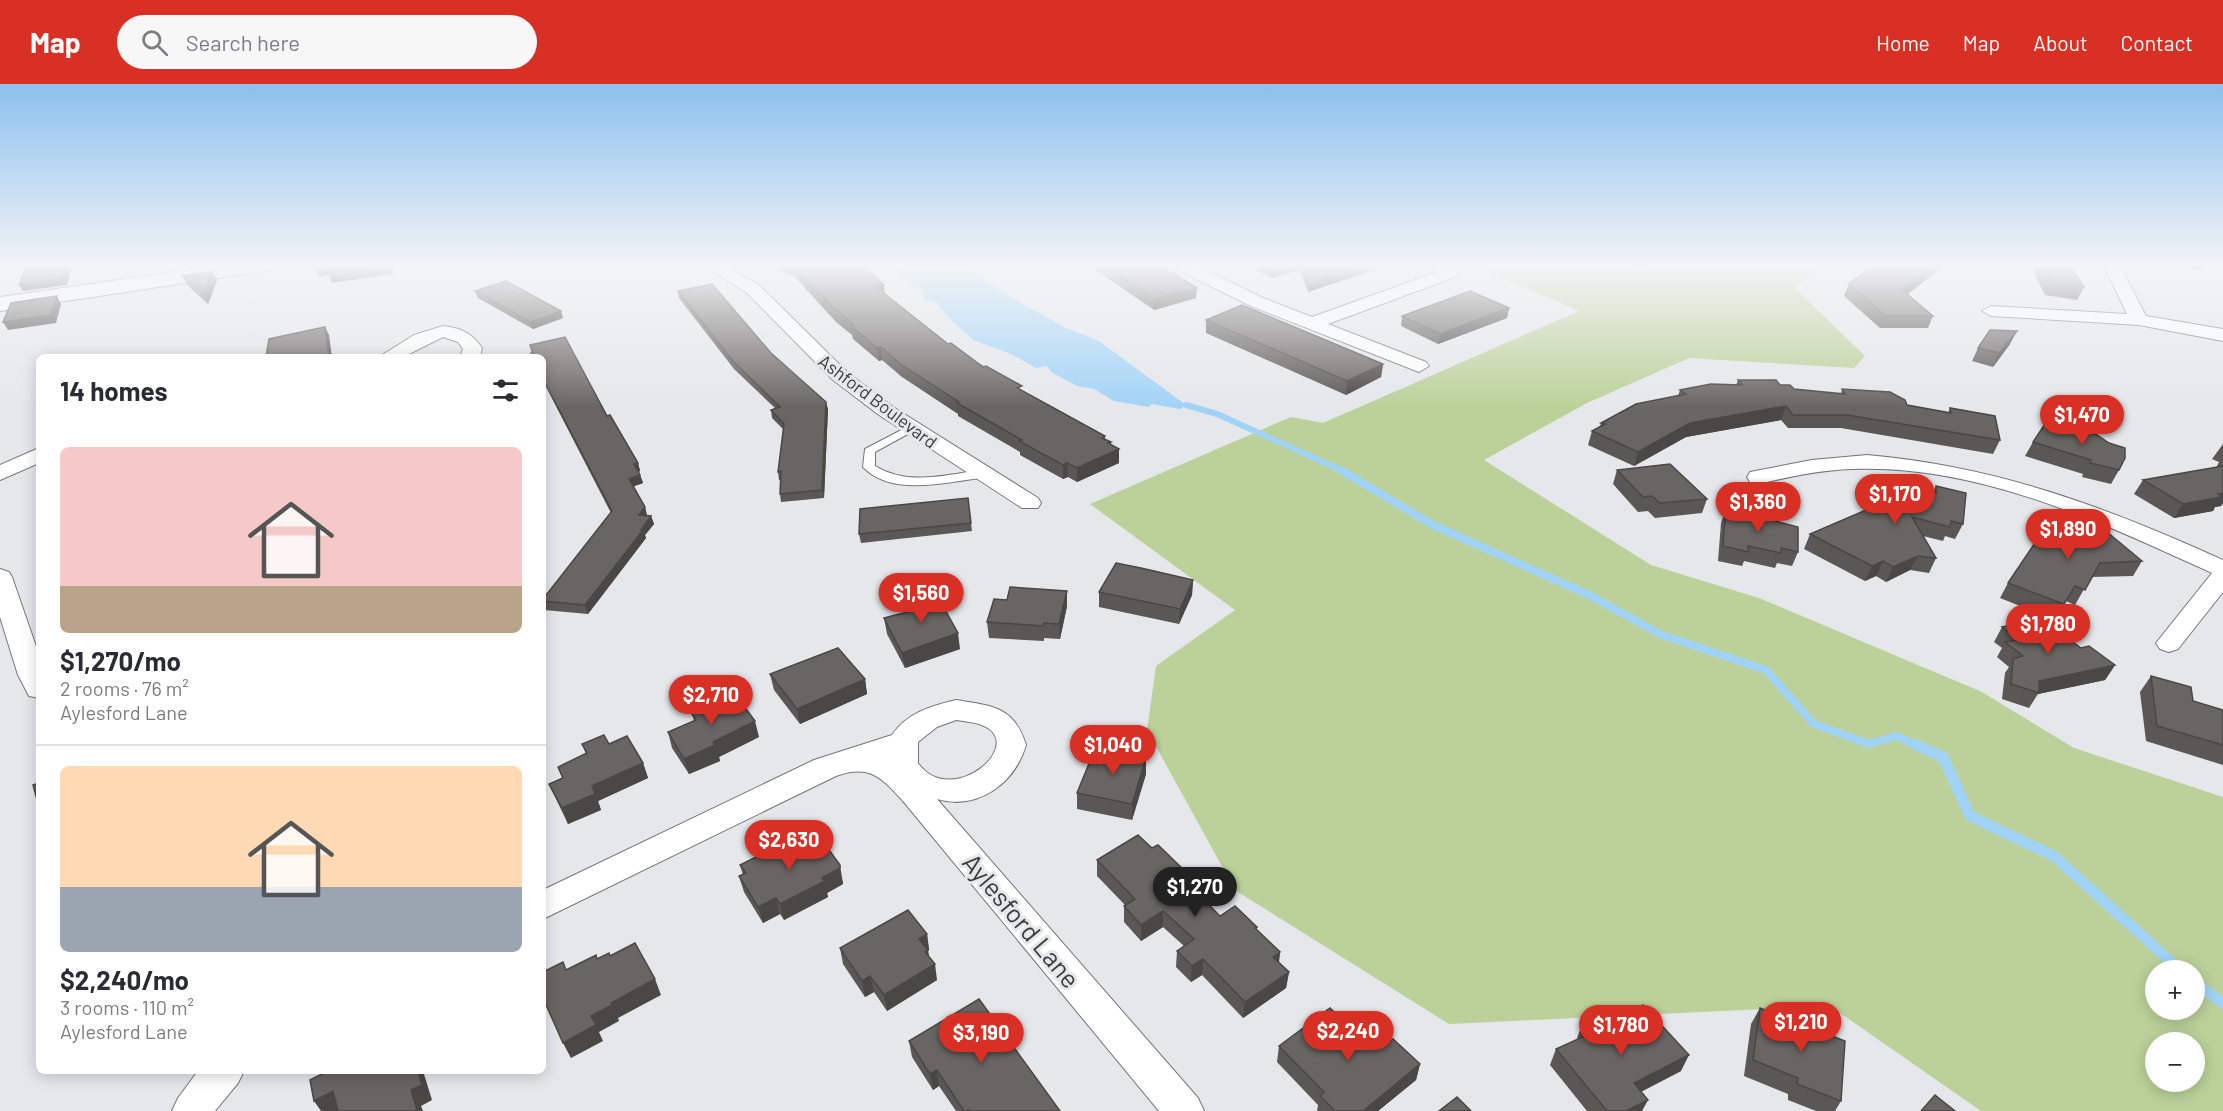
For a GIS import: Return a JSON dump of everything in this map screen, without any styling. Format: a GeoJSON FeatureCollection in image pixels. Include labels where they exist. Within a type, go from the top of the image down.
{"type":"FeatureCollection","features":[{"type":"Feature","properties":{"kind":"street","name":"Ashford Boulevard"},"geometry":{"type":"LineString","coordinates":[[776,312],[840,376],[911,428],[1030,503]]}},
{"type":"Feature","properties":{"kind":"street"},"geometry":{"type":"LineString","coordinates":[[1282,312],[1419,366]]}},
{"type":"Feature","properties":{"kind":"street"},"geometry":{"type":"LineString","coordinates":[[1310,324],[1339,312]]}},
{"type":"Feature","properties":{"kind":"street"},"geometry":{"type":"LineString","coordinates":[[2006,312],[2139,320],[2223,335]]}},
{"type":"Feature","properties":{"kind":"street"},"geometry":{"type":"LineString","coordinates":[[2135,312],[2139,320]]}},
{"type":"Feature","properties":{"kind":"street"},"geometry":{"type":"LineString","coordinates":[[394,354],[421,337],[447,332],[456,333],[470,342],[473,348],[471,354]]}},
{"type":"Feature","properties":{"kind":"street"},"geometry":{"type":"LineString","coordinates":[[0,473],[36,456]]}},
{"type":"Feature","properties":{"kind":"street"},"geometry":{"type":"LineString","coordinates":[[1758,477],[1800,468],[1865,462],[1929,469],[1995,481],[2054,497],[2132,527],[2223,569]]}},
{"type":"Feature","properties":{"kind":"street"},"geometry":{"type":"LineString","coordinates":[[2169,644],[2223,575]]}},
{"type":"Feature","properties":{"kind":"street"},"geometry":{"type":"LineString","coordinates":[[0,577],[36,683]]}},
{"type":"Feature","properties":{"kind":"street","name":"Aylesford Lane"},"geometry":{"type":"LineString","coordinates":[[546,904],[815,772],[903,742]]}},
{"type":"Feature","properties":{"kind":"street","name":"Aylesford Lane"},"geometry":{"type":"LineString","coordinates":[[843,761],[856,759],[876,762],[890,770],[914,793],[1184,1111]]}},
{"type":"Feature","properties":{"kind":"street"},"geometry":{"type":"LineString","coordinates":[[192,1111],[222,1074]]}},
{"type":"Feature","properties":{"kind":"lane"},"geometry":{"type":"LineString","coordinates":[[911,428],[869,451],[869,467],[881,477],[911,482],[981,474]]}},
{"type":"Feature","properties":{"kind":"green space"},"geometry":{"type":"Polygon","coordinates":[[[1577,312],[1820,312],[1865,356],[1854,368],[1689,358],[1587,403],[1484,460],[1651,565],[1759,598],[1982,692],[2074,748],[2223,797],[2223,1111],[1981,1111],[1830,1006],[1449,1024],[1235,890],[1147,730],[1156,666],[1235,610],[1090,504],[1291,417],[1323,423],[1577,312]]]}},
{"type":"Feature","properties":{"kind":"water"},"geometry":{"type":"Polygon","coordinates":[[[944,312],[1037,312],[1064,327],[1099,341],[1186,405],[1180,409],[1114,401],[1094,389],[1077,386],[1051,372],[1047,366],[1036,368],[1011,354],[973,340],[944,312]]]}},
{"type":"Feature","properties":{"kind":"building"},"geometry":{"type":"Polygon","coordinates":[[[7,312],[52,312],[51,315],[3,322],[7,312]]]}},
{"type":"Feature","properties":{"kind":"building"},"geometry":{"type":"Polygon","coordinates":[[[512,312],[558,312],[530,322],[512,312]]]}},
{"type":"Feature","properties":{"kind":"building"},"geometry":{"type":"Polygon","coordinates":[[[694,312],[736,312],[771,353],[826,402],[822,490],[780,494],[781,471],[778,472],[784,424],[771,410],[780,407],[733,361],[694,312]]]}},
{"type":"Feature","properties":{"kind":"building"},"geometry":{"type":"Polygon","coordinates":[[[838,312],[907,312],[948,344],[951,343],[983,367],[986,366],[1022,386],[1017,388],[1105,436],[1102,438],[1119,449],[1077,468],[1067,463],[1063,465],[957,403],[959,402],[900,364],[881,347],[877,348],[851,326],[854,325],[838,312]]]}},
{"type":"Feature","properties":{"kind":"building"},"geometry":{"type":"Polygon","coordinates":[[[1225,312],[1259,312],[1383,364],[1347,381],[1206,320],[1225,312]]]}},
{"type":"Feature","properties":{"kind":"building"},"geometry":{"type":"Polygon","coordinates":[[[1413,312],[1499,312],[1440,334],[1402,316],[1413,312]]]}},
{"type":"Feature","properties":{"kind":"building"},"geometry":{"type":"Polygon","coordinates":[[[1881,312],[1928,312],[1933,316],[1885,316],[1881,312]]]}},
{"type":"Feature","properties":{"kind":"building"},"geometry":{"type":"Polygon","coordinates":[[[325,327],[329,354],[266,354],[269,339],[325,327]]]}},
{"type":"Feature","properties":{"kind":"building"},"geometry":{"type":"Polygon","coordinates":[[[1990,330],[2017,331],[1999,353],[1978,348],[1990,330]]]}},
{"type":"Feature","properties":{"kind":"building"},"geometry":{"type":"Polygon","coordinates":[[[565,337],[607,416],[610,415],[638,463],[634,464],[640,475],[629,479],[645,507],[639,515],[651,516],[641,530],[643,530],[585,605],[546,601],[546,595],[612,511],[546,385],[546,354],[532,354],[530,345],[565,337]]]}},
{"type":"Feature","properties":{"kind":"building"},"geometry":{"type":"Polygon","coordinates":[[[1738,380],[1776,380],[1780,385],[1790,385],[1794,389],[1845,394],[1842,389],[1890,392],[1905,400],[1907,405],[1951,413],[1950,408],[1995,416],[2000,440],[1847,415],[1793,415],[1786,406],[1690,423],[1638,452],[1592,431],[1605,424],[1601,423],[1636,404],[1686,394],[1680,390],[1711,384],[1742,385],[1738,380]]]}},
{"type":"Feature","properties":{"kind":"building"},"geometry":{"type":"Polygon","coordinates":[[[2045,424],[2062,429],[2065,425],[2097,435],[2109,443],[2125,448],[2125,458],[2119,470],[2090,463],[2091,460],[2033,442],[2045,424]]]}},
{"type":"Feature","properties":{"kind":"building"},"geometry":{"type":"Polygon","coordinates":[[[1670,464],[1707,499],[1660,503],[1652,496],[1643,497],[1617,470],[1670,464]]]}},
{"type":"Feature","properties":{"kind":"building"},"geometry":{"type":"Polygon","coordinates":[[[2223,466],[2223,493],[2218,494],[2222,497],[2183,504],[2143,480],[2223,466]]]}},
{"type":"Feature","properties":{"kind":"building"},"geometry":{"type":"Polygon","coordinates":[[[1884,482],[1936,493],[1936,486],[1966,493],[1963,524],[1951,521],[1950,527],[1912,517],[1936,558],[1918,556],[1893,567],[1883,561],[1872,566],[1810,534],[1880,504],[1884,482]]]}},
{"type":"Feature","properties":{"kind":"building"},"geometry":{"type":"Polygon","coordinates":[[[968,498],[971,523],[859,534],[860,509],[968,498]]]}},
{"type":"Feature","properties":{"kind":"building"},"geometry":{"type":"Polygon","coordinates":[[[1726,508],[1798,527],[1798,552],[1781,548],[1781,553],[1748,546],[1748,552],[1723,546],[1726,508]]]}},
{"type":"Feature","properties":{"kind":"building"},"geometry":{"type":"Polygon","coordinates":[[[2095,522],[2142,561],[2100,563],[2085,590],[2075,586],[2064,604],[2008,583],[2041,534],[2063,533],[2052,523],[2095,522]]]}},
{"type":"Feature","properties":{"kind":"building"},"geometry":{"type":"Polygon","coordinates":[[[1116,563],[1193,580],[1180,609],[1099,592],[1116,563]]]}},
{"type":"Feature","properties":{"kind":"building"},"geometry":{"type":"Polygon","coordinates":[[[1010,587],[1067,591],[1059,624],[1044,623],[1043,626],[987,622],[994,599],[1007,600],[1010,587]]]}},
{"type":"Feature","properties":{"kind":"building"},"geometry":{"type":"Polygon","coordinates":[[[937,595],[958,633],[902,653],[884,618],[911,611],[907,603],[937,595]]]}},
{"type":"Feature","properties":{"kind":"building"},"geometry":{"type":"Polygon","coordinates":[[[2042,619],[2081,648],[2089,646],[2115,665],[2039,681],[2039,693],[2011,684],[2013,659],[2023,656],[2005,642],[2019,640],[2002,627],[2042,619]]]}},
{"type":"Feature","properties":{"kind":"building"},"geometry":{"type":"Polygon","coordinates":[[[838,648],[865,679],[797,709],[770,674],[838,648]]]}},
{"type":"Feature","properties":{"kind":"building"},"geometry":{"type":"Polygon","coordinates":[[[2151,676],[2191,687],[2193,701],[2223,710],[2223,745],[2157,726],[2151,676]]]}},
{"type":"Feature","properties":{"kind":"building"},"geometry":{"type":"Polygon","coordinates":[[[735,694],[755,721],[713,742],[715,745],[684,759],[668,732],[696,720],[692,714],[735,694]]]}},
{"type":"Feature","properties":{"kind":"building"},"geometry":{"type":"Polygon","coordinates":[[[604,735],[609,744],[627,736],[643,763],[592,786],[595,794],[562,808],[549,784],[563,778],[558,767],[587,753],[582,744],[604,735]]]}},
{"type":"Feature","properties":{"kind":"building"},"geometry":{"type":"Polygon","coordinates":[[[1095,749],[1146,758],[1132,804],[1077,793],[1095,749]]]}},
{"type":"Feature","properties":{"kind":"building"},"geometry":{"type":"Polygon","coordinates":[[[816,832],[840,868],[822,878],[825,881],[780,904],[776,898],[758,907],[739,876],[746,873],[740,865],[760,855],[762,858],[816,832]]]}},
{"type":"Feature","properties":{"kind":"building"},"geometry":{"type":"Polygon","coordinates":[[[1138,835],[1152,848],[1158,845],[1190,876],[1184,880],[1220,916],[1235,906],[1280,952],[1273,957],[1289,972],[1245,1002],[1203,959],[1192,966],[1177,951],[1194,939],[1163,911],[1141,925],[1124,906],[1135,899],[1097,860],[1138,835]]]}},
{"type":"Feature","properties":{"kind":"building"},"geometry":{"type":"Polygon","coordinates":[[[908,910],[927,934],[919,939],[928,950],[925,952],[935,964],[884,995],[870,976],[862,981],[840,948],[908,910]]]}},
{"type":"Feature","properties":{"kind":"building"},"geometry":{"type":"Polygon","coordinates":[[[635,943],[655,979],[591,1016],[596,1025],[563,1043],[546,1005],[546,970],[563,962],[566,970],[596,955],[597,959],[609,953],[610,956],[635,943]]]}},
{"type":"Feature","properties":{"kind":"building"},"geometry":{"type":"Polygon","coordinates":[[[979,999],[1060,1111],[964,1111],[937,1070],[930,1074],[909,1041],[979,999]]]}},
{"type":"Feature","properties":{"kind":"building"},"geometry":{"type":"Polygon","coordinates":[[[1643,1005],[1689,1055],[1634,1083],[1648,1100],[1626,1111],[1607,1111],[1556,1049],[1587,1035],[1585,1033],[1590,1030],[1583,1022],[1612,1008],[1619,1016],[1643,1005]]]}},
{"type":"Feature","properties":{"kind":"building"},"geometry":{"type":"Polygon","coordinates":[[[1330,1008],[1348,1025],[1354,1021],[1382,1047],[1393,1039],[1420,1064],[1363,1111],[1335,1111],[1320,1096],[1324,1092],[1279,1046],[1330,1008]]]}},
{"type":"Feature","properties":{"kind":"building"},"geometry":{"type":"Polygon","coordinates":[[[1760,1008],[1845,1041],[1841,1101],[1797,1084],[1798,1078],[1753,1060],[1760,1008]]]}},
{"type":"Feature","properties":{"kind":"building"},"geometry":{"type":"Polygon","coordinates":[[[322,1074],[419,1074],[422,1085],[411,1090],[417,1110],[414,1111],[338,1111],[333,1091],[314,1101],[310,1080],[322,1074]]]}},
{"type":"Feature","properties":{"kind":"building"},"geometry":{"type":"Polygon","coordinates":[[[1935,1095],[1955,1111],[1921,1111],[1935,1095]]]}},
{"type":"Feature","properties":{"kind":"building"},"geometry":{"type":"Polygon","coordinates":[[[1457,1097],[1471,1111],[1439,1111],[1457,1097]]]}},
{"type":"Feature","properties":{"kind":"waterway"},"geometry":{"type":"LineString","coordinates":[[1186,405],[1217,414],[1342,470]]}},
{"type":"Feature","properties":{"kind":"waterway"},"geometry":{"type":"LineString","coordinates":[[1342,470],[1433,525],[1589,595],[1662,635],[1766,670],[1814,724],[1869,744],[1896,736],[1919,746]]}},
{"type":"Feature","properties":{"kind":"waterway"},"geometry":{"type":"LineString","coordinates":[[1916,745],[1943,757],[1970,816],[2054,856],[2169,960]]}},
{"type":"Feature","properties":{"kind":"waterway"},"geometry":{"type":"LineString","coordinates":[[2205,990],[2223,1003]]}}]}
